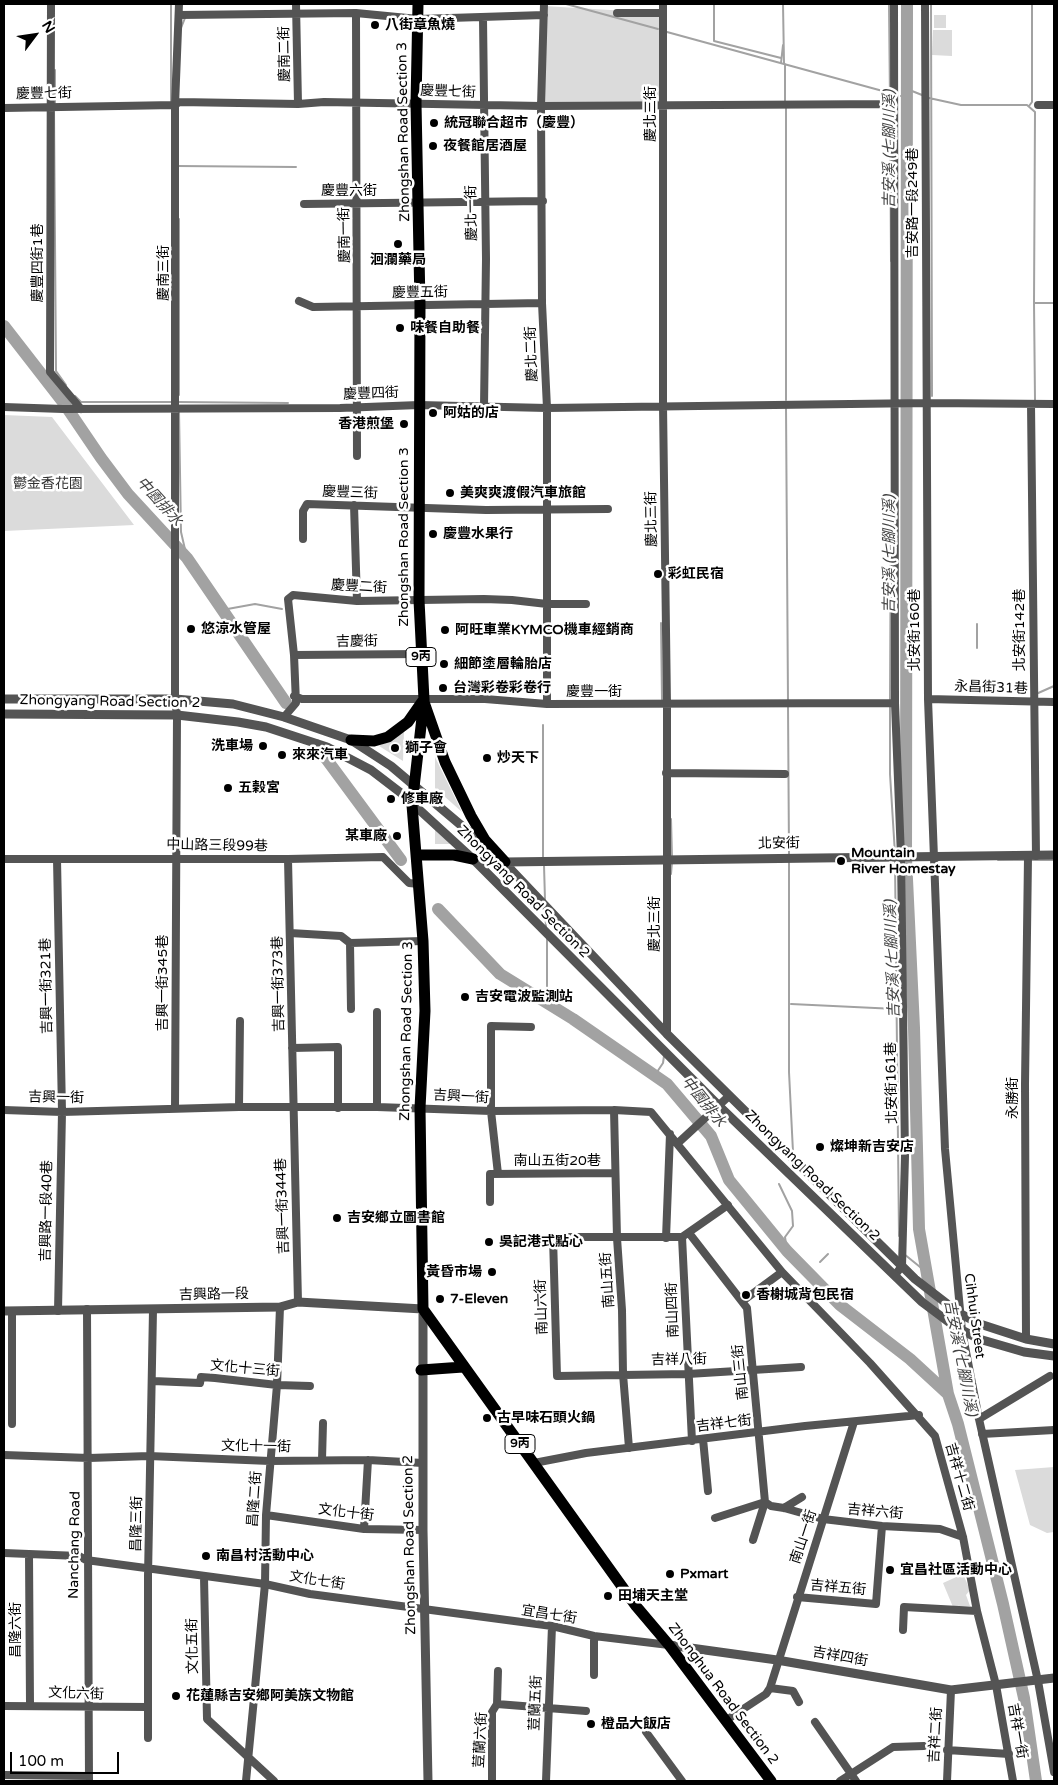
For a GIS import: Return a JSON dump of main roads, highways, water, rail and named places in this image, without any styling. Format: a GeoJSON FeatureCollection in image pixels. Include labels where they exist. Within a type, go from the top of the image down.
{"type":"FeatureCollection","features":[{"type":"Feature","properties":{"kind":"main road","name":"Zhongshan Road Section 3"},"geometry":{"type":"LineString","coordinates":[[418,4],[416,103],[420,305],[418,600],[424,700],[412,805],[423,941],[425,1011],[420,1108],[423,1309]]}},
{"type":"Feature","properties":{"kind":"main road"},"geometry":{"type":"LineString","coordinates":[[351,740],[374,742],[388,737],[408,722],[424,700]]}},
{"type":"Feature","properties":{"kind":"main road"},"geometry":{"type":"LineString","coordinates":[[424,700],[445,762],[470,816],[485,840],[505,862]]}},
{"type":"Feature","properties":{"kind":"main road"},"geometry":{"type":"LineString","coordinates":[[416,854],[454,855],[473,859]]}},
{"type":"Feature","properties":{"kind":"main road","name":"Zhonghua Road Section 2"},"geometry":{"type":"LineString","coordinates":[[423,1309],[636,1606],[669,1645],[771,1781]]}},
{"type":"Feature","properties":{"kind":"main road"},"geometry":{"type":"LineString","coordinates":[[422,1370],[463,1367]]}},
{"type":"Feature","properties":{"kind":"waterway"},"geometry":{"type":"LineString","coordinates":[[171,4],[171,104]]}},
{"type":"Feature","properties":{"kind":"waterway"},"geometry":{"type":"LineString","coordinates":[[566,4],[658,29]]}},
{"type":"Feature","properties":{"kind":"waterway"},"geometry":{"type":"LineString","coordinates":[[714,4],[714,41]]}},
{"type":"Feature","properties":{"kind":"waterway"},"geometry":{"type":"LineString","coordinates":[[783,4],[784,63]]}},
{"type":"Feature","properties":{"kind":"waterway"},"geometry":{"type":"LineString","coordinates":[[889,4],[890,101]]}},
{"type":"Feature","properties":{"kind":"waterway","name":"吉安溪 (七腳川溪)"},"geometry":{"type":"LineString","coordinates":[[907,4],[906,858],[914,1028],[919,1229],[948,1394],[958,1424],[1003,1604],[1024,1698],[1036,1781]]}},
{"type":"Feature","properties":{"kind":"waterway"},"geometry":{"type":"LineString","coordinates":[[931,4],[932,396]]}},
{"type":"Feature","properties":{"kind":"waterway"},"geometry":{"type":"LineString","coordinates":[[1029,106],[1032,102],[1032,4]]}},
{"type":"Feature","properties":{"kind":"waterway"},"geometry":{"type":"LineString","coordinates":[[181,28],[185,18]]}},
{"type":"Feature","properties":{"kind":"waterway"},"geometry":{"type":"LineString","coordinates":[[667,32],[890,93]]}},
{"type":"Feature","properties":{"kind":"waterway"},"geometry":{"type":"LineString","coordinates":[[714,41],[781,58]]}},
{"type":"Feature","properties":{"kind":"waterway"},"geometry":{"type":"LineString","coordinates":[[781,63],[783,45]]}},
{"type":"Feature","properties":{"kind":"waterway"},"geometry":{"type":"LineString","coordinates":[[785,64],[785,101]]}},
{"type":"Feature","properties":{"kind":"waterway"},"geometry":{"type":"LineString","coordinates":[[55,70],[55,106]]}},
{"type":"Feature","properties":{"kind":"waterway"},"geometry":{"type":"LineString","coordinates":[[907,89],[922,95]]}},
{"type":"Feature","properties":{"kind":"waterway","name":"吉安溪 (七腳川溪)"},"geometry":{"type":"LineString","coordinates":[[901,96],[907,96]]}},
{"type":"Feature","properties":{"kind":"waterway"},"geometry":{"type":"LineString","coordinates":[[929,98],[961,105],[1027,105],[1035,112],[1034,303],[1054,303]]}},
{"type":"Feature","properties":{"kind":"waterway"},"geometry":{"type":"LineString","coordinates":[[786,106],[786,400]]}},
{"type":"Feature","properties":{"kind":"waterway"},"geometry":{"type":"LineString","coordinates":[[890,106],[891,261]]}},
{"type":"Feature","properties":{"kind":"waterway"},"geometry":{"type":"LineString","coordinates":[[54,110],[56,371],[66,385]]}},
{"type":"Feature","properties":{"kind":"waterway"},"geometry":{"type":"LineString","coordinates":[[177,166],[296,167]]}},
{"type":"Feature","properties":{"kind":"waterway"},"geometry":{"type":"LineString","coordinates":[[179,219],[179,395]]}},
{"type":"Feature","properties":{"kind":"waterway"},"geometry":{"type":"LineString","coordinates":[[1034,303],[1035,400]]}},
{"type":"Feature","properties":{"kind":"waterway","name":"中園排水"},"geometry":{"type":"LineString","coordinates":[[4,326],[63,402],[128,494],[187,558],[286,703]]}},
{"type":"Feature","properties":{"kind":"waterway"},"geometry":{"type":"LineString","coordinates":[[75,396],[81,402],[173,402]]}},
{"type":"Feature","properties":{"kind":"waterway"},"geometry":{"type":"LineString","coordinates":[[178,402],[288,403]]}},
{"type":"Feature","properties":{"kind":"waterway"},"geometry":{"type":"LineString","coordinates":[[786,407],[788,702]]}},
{"type":"Feature","properties":{"kind":"waterway"},"geometry":{"type":"LineString","coordinates":[[179,412],[181,532],[187,558]]}},
{"type":"Feature","properties":{"kind":"waterway"},"geometry":{"type":"LineString","coordinates":[[890,701],[891,499]]}},
{"type":"Feature","properties":{"kind":"waterway"},"geometry":{"type":"LineString","coordinates":[[222,610],[255,604],[282,609]]}},
{"type":"Feature","properties":{"kind":"waterway"},"geometry":{"type":"LineString","coordinates":[[661,623],[662,700]]}},
{"type":"Feature","properties":{"kind":"waterway"},"geometry":{"type":"LineString","coordinates":[[977,624],[977,648]]}},
{"type":"Feature","properties":{"kind":"waterway"},"geometry":{"type":"LineString","coordinates":[[1036,694],[1054,686]]}},
{"type":"Feature","properties":{"kind":"waterway"},"geometry":{"type":"LineString","coordinates":[[788,706],[789,854]]}},
{"type":"Feature","properties":{"kind":"waterway"},"geometry":{"type":"LineString","coordinates":[[890,706],[890,774],[895,854]]}},
{"type":"Feature","properties":{"kind":"waterway"},"geometry":{"type":"LineString","coordinates":[[543,725],[543,858]]}},
{"type":"Feature","properties":{"kind":"waterway","name":"中園排水"},"geometry":{"type":"LineString","coordinates":[[316,745],[401,860]]}},
{"type":"Feature","properties":{"kind":"waterway"},"geometry":{"type":"LineString","coordinates":[[671,819],[672,857]]}},
{"type":"Feature","properties":{"kind":"waterway"},"geometry":{"type":"LineString","coordinates":[[998,860],[1026,860]]}},
{"type":"Feature","properties":{"kind":"waterway"},"geometry":{"type":"LineString","coordinates":[[1031,860],[1054,860]]}},
{"type":"Feature","properties":{"kind":"waterway"},"geometry":{"type":"LineString","coordinates":[[789,861],[789,1072],[793,1152]]}},
{"type":"Feature","properties":{"kind":"waterway"},"geometry":{"type":"LineString","coordinates":[[895,861],[899,1236]]}},
{"type":"Feature","properties":{"kind":"waterway"},"geometry":{"type":"LineString","coordinates":[[671,874],[672,862]]}},
{"type":"Feature","properties":{"kind":"waterway"},"geometry":{"type":"LineString","coordinates":[[544,865],[545,900]]}},
{"type":"Feature","properties":{"kind":"waterway","name":"中園排水"},"geometry":{"type":"LineString","coordinates":[[438,909],[500,974],[573,1019],[667,1084],[711,1136],[729,1180],[787,1251],[840,1305],[910,1359],[948,1394]]}},
{"type":"Feature","properties":{"kind":"waterway"},"geometry":{"type":"LineString","coordinates":[[545,910],[546,927]]}},
{"type":"Feature","properties":{"kind":"waterway"},"geometry":{"type":"LineString","coordinates":[[543,1001],[547,995],[547,937]]}},
{"type":"Feature","properties":{"kind":"waterway"},"geometry":{"type":"LineString","coordinates":[[791,1004],[896,1009]]}},
{"type":"Feature","properties":{"kind":"waterway"},"geometry":{"type":"LineString","coordinates":[[655,1075],[663,1063],[664,1056]]}},
{"type":"Feature","properties":{"kind":"waterway"},"geometry":{"type":"LineString","coordinates":[[779,1184],[792,1211],[793,1226],[785,1237],[787,1251]]}},
{"type":"Feature","properties":{"kind":"waterway"},"geometry":{"type":"LineString","coordinates":[[820,1262],[828,1254]]}},
{"type":"Feature","properties":{"kind":"waterway"},"geometry":{"type":"LineString","coordinates":[[904,1254],[925,1271]]}},
{"type":"Feature","properties":{"kind":"place","name":"八街章魚燒"},"geometry":{"type":"Point","coordinates":[375,25]}},
{"type":"Feature","properties":{"kind":"place","name":"統冠聯合超市（慶豐）"},"geometry":{"type":"Point","coordinates":[434,123]}},
{"type":"Feature","properties":{"kind":"place","name":"夜餐館居酒屋"},"geometry":{"type":"Point","coordinates":[433,146]}},
{"type":"Feature","properties":{"kind":"place","name":"洄瀾藥局"},"geometry":{"type":"Point","coordinates":[398,244]}},
{"type":"Feature","properties":{"kind":"place","name":"味餐自助餐"},"geometry":{"type":"Point","coordinates":[400,328]}},
{"type":"Feature","properties":{"kind":"place","name":"阿姑的店"},"geometry":{"type":"Point","coordinates":[433,413]}},
{"type":"Feature","properties":{"kind":"place","name":"香港煎堡"},"geometry":{"type":"Point","coordinates":[404,424]}},
{"type":"Feature","properties":{"kind":"place","name":"美爽爽渡假汽車旅館"},"geometry":{"type":"Point","coordinates":[450,493]}},
{"type":"Feature","properties":{"kind":"place","name":"慶豐水果行"},"geometry":{"type":"Point","coordinates":[433,534]}},
{"type":"Feature","properties":{"kind":"place","name":"彩虹民宿"},"geometry":{"type":"Point","coordinates":[658,574]}},
{"type":"Feature","properties":{"kind":"place","name":"悠涼水管屋"},"geometry":{"type":"Point","coordinates":[191,629]}},
{"type":"Feature","properties":{"kind":"place","name":"阿旺車業KYMCO機車經銷商"},"geometry":{"type":"Point","coordinates":[445,630]}},
{"type":"Feature","properties":{"kind":"place","name":"細節塗層輪胎店"},"geometry":{"type":"Point","coordinates":[444,664]}},
{"type":"Feature","properties":{"kind":"place","name":"台灣彩卷彩卷行"},"geometry":{"type":"Point","coordinates":[443,688]}},
{"type":"Feature","properties":{"kind":"place","name":"洗車場"},"geometry":{"type":"Point","coordinates":[263,746]}},
{"type":"Feature","properties":{"kind":"place","name":"獅子會"},"geometry":{"type":"Point","coordinates":[395,748]}},
{"type":"Feature","properties":{"kind":"place","name":"來來汽車"},"geometry":{"type":"Point","coordinates":[282,755]}},
{"type":"Feature","properties":{"kind":"place","name":"炒天下"},"geometry":{"type":"Point","coordinates":[487,758]}},
{"type":"Feature","properties":{"kind":"place","name":"五榖宮"},"geometry":{"type":"Point","coordinates":[228,788]}},
{"type":"Feature","properties":{"kind":"place","name":"修車廠"},"geometry":{"type":"Point","coordinates":[391,799]}},
{"type":"Feature","properties":{"kind":"place","name":"某車廠"},"geometry":{"type":"Point","coordinates":[397,836]}},
{"type":"Feature","properties":{"kind":"place","name":"Mountain River Homestay"},"geometry":{"type":"Point","coordinates":[841,861]}},
{"type":"Feature","properties":{"kind":"place","name":"吉安電波監測站"},"geometry":{"type":"Point","coordinates":[465,997]}},
{"type":"Feature","properties":{"kind":"place","name":"燦坤新吉安店"},"geometry":{"type":"Point","coordinates":[820,1147]}},
{"type":"Feature","properties":{"kind":"place","name":"吉安鄉立圖書館"},"geometry":{"type":"Point","coordinates":[337,1218]}},
{"type":"Feature","properties":{"kind":"place","name":"吳記港式點心"},"geometry":{"type":"Point","coordinates":[489,1242]}},
{"type":"Feature","properties":{"kind":"place","name":"黃昏市場"},"geometry":{"type":"Point","coordinates":[492,1272]}},
{"type":"Feature","properties":{"kind":"place","name":"香榭城背包民宿"},"geometry":{"type":"Point","coordinates":[746,1295]}},
{"type":"Feature","properties":{"kind":"place","name":"7-Eleven"},"geometry":{"type":"Point","coordinates":[440,1299]}},
{"type":"Feature","properties":{"kind":"place","name":"古早味石頭火鍋"},"geometry":{"type":"Point","coordinates":[487,1418]}},
{"type":"Feature","properties":{"kind":"place","name":"南昌村活動中心"},"geometry":{"type":"Point","coordinates":[206,1556]}},
{"type":"Feature","properties":{"kind":"place","name":"宜昌社區活動中心"},"geometry":{"type":"Point","coordinates":[890,1570]}},
{"type":"Feature","properties":{"kind":"place","name":"Pxmart"},"geometry":{"type":"Point","coordinates":[670,1574]}},
{"type":"Feature","properties":{"kind":"place","name":"田埔天主堂"},"geometry":{"type":"Point","coordinates":[608,1596]}},
{"type":"Feature","properties":{"kind":"place","name":"花蓮縣吉安鄉阿美族文物館"},"geometry":{"type":"Point","coordinates":[176,1696]}},
{"type":"Feature","properties":{"kind":"place","name":"橙品大飯店"},"geometry":{"type":"Point","coordinates":[591,1724]}},
{"type":"Feature","properties":{"kind":"park label","name":"鬱金香花園"},"geometry":{"type":"Point","coordinates":[48,484]}}]}
